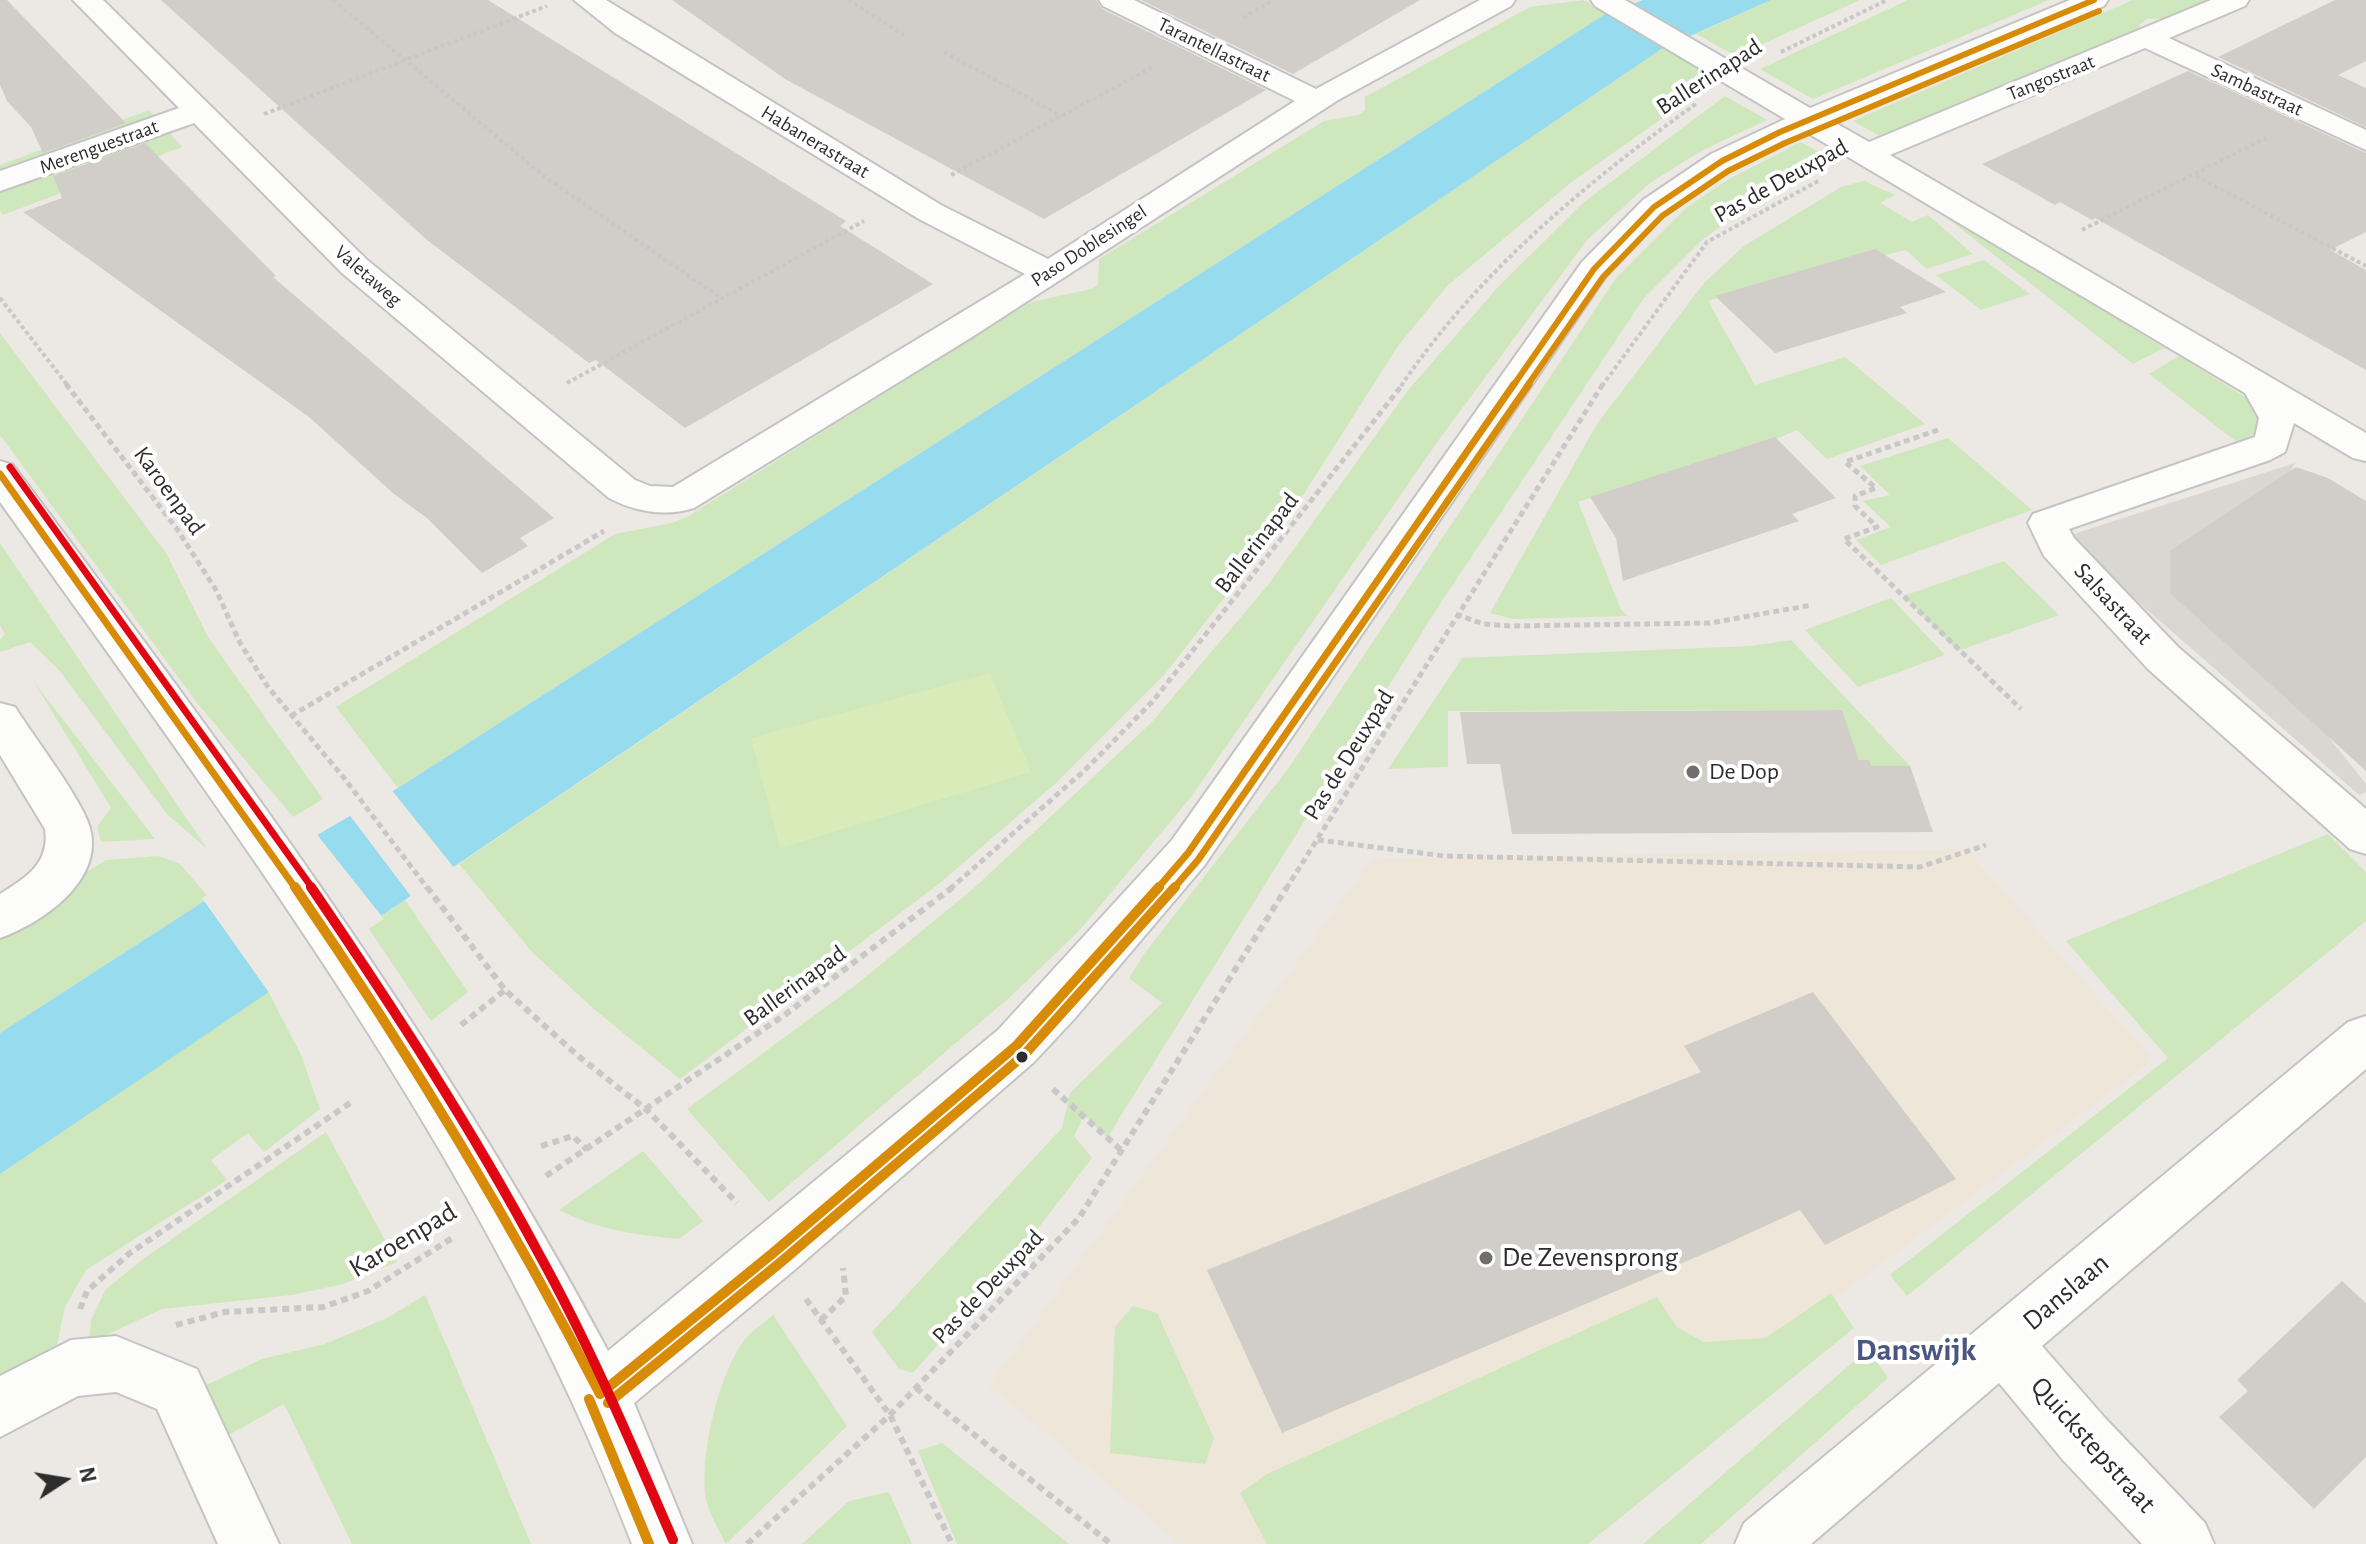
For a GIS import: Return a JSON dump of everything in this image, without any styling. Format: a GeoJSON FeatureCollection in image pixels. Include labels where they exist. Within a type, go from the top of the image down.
{"type":"FeatureCollection","features":[{"type":"Feature","properties":{"kind":"street","name":"Valetaweg"},"geometry":{"type":"LineString","coordinates":[[87,0],[354,266],[622,489],[640,500],[669,500]]}},
{"type":"Feature","properties":{"kind":"street","name":"Habanerastraat"},"geometry":{"type":"LineString","coordinates":[[588,0],[625,27],[930,212],[1049,273]]}},
{"type":"Feature","properties":{"kind":"street","name":"Tarantellastraat"},"geometry":{"type":"LineString","coordinates":[[1113,0],[1315,100]]}},
{"type":"Feature","properties":{"kind":"street","name":"Paso Doblesingel"},"geometry":{"type":"LineString","coordinates":[[669,500],[1049,273],[1315,100],[1443,28],[1501,0]]}},
{"type":"Feature","properties":{"kind":"street"},"geometry":{"type":"LineString","coordinates":[[1606,0],[1806,122],[1867,154],[2366,449]]}},
{"type":"Feature","properties":{"kind":"street"},"geometry":{"type":"LineString","coordinates":[[600,1394],[773,1253],[1016,1046],[1058,1003],[1188,853],[1263,750],[1594,269],[1654,207],[1691,180],[1745,149],[2094,0]]}},
{"type":"Feature","properties":{"kind":"street","name":"Tangostraat"},"geometry":{"type":"LineString","coordinates":[[1867,154],[2235,0]]}},
{"type":"Feature","properties":{"kind":"street","name":"Sambastraat"},"geometry":{"type":"LineString","coordinates":[[2147,38],[2366,141]]}},
{"type":"Feature","properties":{"kind":"street","name":"Merenguestraat"},"geometry":{"type":"LineString","coordinates":[[0,182],[209,121]]}},
{"type":"Feature","properties":{"kind":"street"},"geometry":{"type":"LineString","coordinates":[[2259,386],[2277,418],[2272,443]]}},
{"type":"Feature","properties":{"kind":"street","name":"Salsastraat"},"geometry":{"type":"LineString","coordinates":[[2323,424],[2257,451],[2047,523],[2058,546],[2163,658],[2366,836]]}},
{"type":"Feature","properties":{"kind":"street"},"geometry":{"type":"LineString","coordinates":[[0,474],[247,816],[500,1206],[600,1394],[662,1544]]}},
{"type":"Feature","properties":{"kind":"street"},"geometry":{"type":"LineString","coordinates":[[0,719],[67,826],[72,844],[65,866],[43,891],[0,918]]}},
{"type":"Feature","properties":{"kind":"street","name":"Danslaan"},"geometry":{"type":"LineString","coordinates":[[1765,1544],[2366,1038]]}},
{"type":"Feature","properties":{"kind":"street","name":"Quickstepstraat"},"geometry":{"type":"LineString","coordinates":[[2004,1345],[2084,1439],[2184,1544]]}},
{"type":"Feature","properties":{"kind":"street"},"geometry":{"type":"LineString","coordinates":[[0,1408],[94,1366],[177,1389],[249,1544]]}},
{"type":"Feature","properties":{"kind":"path"},"geometry":{"type":"LineString","coordinates":[[333,0],[545,177],[721,298]]}},
{"type":"Feature","properties":{"kind":"path"},"geometry":{"type":"LineString","coordinates":[[848,0],[904,35]]}},
{"type":"Feature","properties":{"kind":"path","name":"Ballerinapad"},"geometry":{"type":"LineString","coordinates":[[648,1111],[868,954],[963,881],[1059,794],[1182,667],[1380,417],[1439,334],[1532,235],[1603,174],[1761,61],[1887,0]]}},
{"type":"Feature","properties":{"kind":"path"},"geometry":{"type":"LineString","coordinates":[[209,121],[407,60],[549,5]]}},
{"type":"Feature","properties":{"kind":"path"},"geometry":{"type":"LineString","coordinates":[[944,52],[1062,116]]}},
{"type":"Feature","properties":{"kind":"path"},"geometry":{"type":"LineString","coordinates":[[2034,253],[2310,115]]}},
{"type":"Feature","properties":{"kind":"path","name":"Pas de Deuxpad"},"geometry":{"type":"LineString","coordinates":[[747,1544],[890,1415],[1079,1218],[1600,389],[1707,242],[1867,154]]}},
{"type":"Feature","properties":{"kind":"path"},"geometry":{"type":"LineString","coordinates":[[2195,175],[2366,266]]}},
{"type":"Feature","properties":{"kind":"path","name":"Karoenpad"},"geometry":{"type":"LineString","coordinates":[[0,298],[177,529],[216,590],[240,643],[291,716],[344,778],[447,918]]}},
{"type":"Feature","properties":{"kind":"path"},"geometry":{"type":"LineString","coordinates":[[1938,430],[1845,462],[1876,488],[1855,496],[1855,506],[1877,527],[1844,539],[2021,709]]}},
{"type":"Feature","properties":{"kind":"path"},"geometry":{"type":"LineString","coordinates":[[291,716],[669,500]]}},
{"type":"Feature","properties":{"kind":"path"},"geometry":{"type":"LineString","coordinates":[[1456,614],[1483,624],[1510,626],[1710,623],[1812,605]]}},
{"type":"Feature","properties":{"kind":"path"},"geometry":{"type":"LineString","coordinates":[[1318,840],[1444,856],[1920,867],[1986,845]]}},
{"type":"Feature","properties":{"kind":"path"},"geometry":{"type":"LineString","coordinates":[[461,1025],[505,990]]}},
{"type":"Feature","properties":{"kind":"path"},"geometry":{"type":"LineString","coordinates":[[1048,1084],[1121,1150]]}},
{"type":"Feature","properties":{"kind":"path"},"geometry":{"type":"LineString","coordinates":[[94,1366],[74,1325],[87,1291],[130,1253],[350,1103]]}},
{"type":"Feature","properties":{"kind":"path","name":"Karoenpad"},"geometry":{"type":"LineString","coordinates":[[94,1366],[164,1328],[225,1312],[323,1307],[368,1291],[648,1111]]}},
{"type":"Feature","properties":{"kind":"path"},"geometry":{"type":"LineString","coordinates":[[541,1146],[573,1136],[587,1150]]}},
{"type":"Feature","properties":{"kind":"path"},"geometry":{"type":"LineString","coordinates":[[821,1320],[846,1296],[842,1258]]}},
{"type":"Feature","properties":{"kind":"path"},"geometry":{"type":"LineString","coordinates":[[916,1388],[1111,1544]]}},
{"type":"Feature","properties":{"kind":"shaded area"},"geometry":{"type":"Polygon","coordinates":[[[2295,463],[2276,494],[2272,666],[2366,784],[2366,792],[2359,795],[2064,537],[2295,463]]]}},
{"type":"Feature","properties":{"kind":"shaded area","name":"De Zevensprong"},"geometry":{"type":"Polygon","coordinates":[[[1966,849],[2153,1060],[1506,1544],[1181,1544],[989,1386],[1372,859],[1966,849]]]}},
{"type":"Feature","properties":{"kind":"green space"},"geometry":{"type":"Polygon","coordinates":[[[1584,0],[1607,13],[398,788],[336,707],[615,534],[687,517],[1022,307],[1091,289],[1098,284],[1099,259],[1324,121],[1359,115],[1365,110],[1365,97],[1530,7],[1584,0]]]}},
{"type":"Feature","properties":{"kind":"green space"},"geometry":{"type":"Polygon","coordinates":[[[1771,0],[1860,0],[1736,56],[1696,34],[1771,0]]]}},
{"type":"Feature","properties":{"kind":"green space"},"geometry":{"type":"Polygon","coordinates":[[[1908,0],[2049,0],[1813,99],[1760,69],[1908,0]]]}},
{"type":"Feature","properties":{"kind":"green space"},"geometry":{"type":"Polygon","coordinates":[[[2133,0],[2215,0],[2170,18],[2147,19],[2140,24],[2138,32],[1891,142],[1853,121],[2133,0]]]}},
{"type":"Feature","properties":{"kind":"green space"},"geometry":{"type":"Polygon","coordinates":[[[1663,48],[1717,80],[1573,181],[1447,286],[1398,346],[1300,500],[1165,674],[1057,782],[940,883],[680,1079],[595,1010],[532,952],[459,864],[1663,48]]]}},
{"type":"Feature","properties":{"kind":"green space"},"geometry":{"type":"Polygon","coordinates":[[[1725,96],[1767,120],[1701,151],[1650,183],[1587,240],[1438,441],[1191,797],[1078,932],[1010,997],[769,1202],[687,1109],[857,984],[974,888],[1151,723],[1268,585],[1409,389],[1499,286],[1583,203],[1725,96]]]}},
{"type":"Feature","properties":{"kind":"green space"},"geometry":{"type":"Polygon","coordinates":[[[149,110],[182,147],[3,215],[0,211],[0,165],[149,110]]]}},
{"type":"Feature","properties":{"kind":"green space"},"geometry":{"type":"Polygon","coordinates":[[[1801,142],[1836,162],[1744,208],[1701,241],[1644,298],[1436,610],[1107,1138],[1084,1115],[1074,1136],[1092,1158],[1026,1244],[913,1373],[899,1369],[872,1332],[1062,1128],[1070,1093],[1162,1003],[1129,978],[1144,954],[1288,769],[1616,278],[1686,208],[1727,180],[1801,142]]]}},
{"type":"Feature","properties":{"kind":"green space"},"geometry":{"type":"Polygon","coordinates":[[[1864,181],[1895,195],[1880,203],[1912,222],[1928,215],[1973,254],[1927,269],[1906,250],[1882,256],[1874,250],[1708,301],[1755,385],[1845,357],[1925,424],[1827,459],[1797,430],[1764,444],[1578,502],[1621,610],[1628,616],[1513,619],[1490,613],[1597,424],[1704,283],[1744,246],[1841,187],[1864,181]]]}},
{"type":"Feature","properties":{"kind":"green space"},"geometry":{"type":"Polygon","coordinates":[[[1923,199],[2164,348],[2133,364],[1923,199]]]}},
{"type":"Feature","properties":{"kind":"green space"},"geometry":{"type":"Polygon","coordinates":[[[1984,260],[2030,294],[1981,310],[1936,275],[1984,260]]]}},
{"type":"Feature","properties":{"kind":"green space"},"geometry":{"type":"Polygon","coordinates":[[[0,333],[166,553],[208,637],[323,799],[293,817],[198,704],[0,435],[0,333]]]}},
{"type":"Feature","properties":{"kind":"green space"},"geometry":{"type":"Polygon","coordinates":[[[2179,356],[2245,397],[2266,419],[2263,429],[2238,443],[2149,374],[2179,356]]]}},
{"type":"Feature","properties":{"kind":"green space"},"geometry":{"type":"Polygon","coordinates":[[[1948,438],[2032,510],[1881,565],[1856,540],[1891,527],[1863,501],[1890,495],[1860,466],[1948,438]]]}},
{"type":"Feature","properties":{"kind":"green space"},"geometry":{"type":"Polygon","coordinates":[[[0,543],[208,850],[167,814],[59,670],[30,642],[0,652],[0,640],[5,634],[0,625],[0,543]]]}},
{"type":"Feature","properties":{"kind":"green space"},"geometry":{"type":"Polygon","coordinates":[[[2004,561],[2059,615],[1958,651],[1903,596],[2004,561]]]}},
{"type":"Feature","properties":{"kind":"green space"},"geometry":{"type":"Polygon","coordinates":[[[1891,598],[1945,655],[1858,687],[1805,630],[1891,598]]]}},
{"type":"Feature","properties":{"kind":"green space"},"geometry":{"type":"Polygon","coordinates":[[[1791,640],[1910,766],[1872,766],[1869,760],[1859,760],[1841,710],[1448,711],[1448,767],[1388,769],[1462,658],[1751,646],[1791,640]]]}},
{"type":"Feature","properties":{"kind":"green space"},"geometry":{"type":"Polygon","coordinates":[[[990,673],[1031,772],[780,848],[751,738],[990,673]]]}},
{"type":"Feature","properties":{"kind":"green space"},"geometry":{"type":"Polygon","coordinates":[[[34,682],[155,839],[101,842],[97,827],[111,808],[34,682]]]}},
{"type":"Feature","properties":{"kind":"green space"},"geometry":{"type":"Polygon","coordinates":[[[2328,834],[2366,872],[2366,921],[1907,1296],[1890,1275],[2168,1058],[2066,941],[2328,834]]]}},
{"type":"Feature","properties":{"kind":"green space"},"geometry":{"type":"Polygon","coordinates":[[[159,856],[180,864],[209,898],[0,1033],[0,926],[106,860],[159,856]]]}},
{"type":"Feature","properties":{"kind":"green space"},"geometry":{"type":"Polygon","coordinates":[[[405,900],[468,992],[431,1021],[367,926],[405,900]]]}},
{"type":"Feature","properties":{"kind":"green space"},"geometry":{"type":"Polygon","coordinates":[[[268,991],[301,1055],[320,1109],[264,1152],[248,1133],[211,1160],[227,1180],[86,1270],[65,1307],[57,1344],[0,1385],[0,1174],[268,991]]]}},
{"type":"Feature","properties":{"kind":"green space"},"geometry":{"type":"Polygon","coordinates":[[[326,1132],[397,1262],[343,1284],[292,1295],[162,1309],[89,1343],[91,1320],[106,1289],[146,1257],[326,1132]]]}},
{"type":"Feature","properties":{"kind":"green space"},"geometry":{"type":"Polygon","coordinates":[[[643,1151],[703,1221],[679,1239],[618,1230],[559,1210],[643,1151]]]}},
{"type":"Feature","properties":{"kind":"green space"},"geometry":{"type":"Polygon","coordinates":[[[1831,1293],[1854,1328],[1588,1544],[1267,1544],[1240,1493],[1267,1474],[1657,1297],[1677,1327],[1704,1342],[1766,1338],[1831,1293]]]}},
{"type":"Feature","properties":{"kind":"green space"},"geometry":{"type":"Polygon","coordinates":[[[425,1295],[531,1544],[352,1544],[284,1404],[225,1437],[200,1388],[262,1359],[325,1344],[387,1318],[425,1295]]]}},
{"type":"Feature","properties":{"kind":"green space"},"geometry":{"type":"Polygon","coordinates":[[[1133,1306],[1157,1313],[1214,1438],[1205,1464],[1110,1453],[1115,1327],[1133,1306]]]}},
{"type":"Feature","properties":{"kind":"green space"},"geometry":{"type":"Polygon","coordinates":[[[773,1315],[847,1426],[726,1544],[706,1499],[708,1439],[719,1393],[736,1354],[745,1339],[773,1315]]]}},
{"type":"Feature","properties":{"kind":"green space"},"geometry":{"type":"Polygon","coordinates":[[[1868,1349],[1888,1378],[1701,1544],[1643,1544],[1868,1349]]]}},
{"type":"Feature","properties":{"kind":"green space"},"geometry":{"type":"Polygon","coordinates":[[[942,1443],[1069,1544],[957,1544],[918,1451],[942,1443]]]}},
{"type":"Feature","properties":{"kind":"green space"},"geometry":{"type":"Polygon","coordinates":[[[889,1492],[912,1544],[802,1544],[849,1501],[889,1492]]]}},
{"type":"Feature","properties":{"kind":"water"},"geometry":{"type":"Polygon","coordinates":[[[1643,0],[1771,0],[1663,48],[0,1174],[0,1033],[209,898],[398,788],[1607,13],[1643,0]]]}},
{"type":"Feature","properties":{"kind":"pier"},"geometry":{"type":"Polygon","coordinates":[[[390,788],[456,870],[413,899],[348,813],[390,788]]]}},
{"type":"Feature","properties":{"kind":"pier"},"geometry":{"type":"Polygon","coordinates":[[[315,832],[384,919],[270,994],[202,898],[315,832]]]}},
{"type":"Feature","properties":{"kind":"building"},"geometry":{"type":"Polygon","coordinates":[[[0,0],[7,0],[126,123],[43,153],[31,127],[7,101],[0,85],[0,0]]]}},
{"type":"Feature","properties":{"kind":"building"},"geometry":{"type":"Polygon","coordinates":[[[161,0],[488,0],[846,221],[840,226],[933,284],[685,428],[596,360],[589,363],[427,240],[161,0]]]}},
{"type":"Feature","properties":{"kind":"building"},"geometry":{"type":"Polygon","coordinates":[[[672,0],[1096,0],[1102,9],[1266,90],[1044,219],[785,79],[672,0]]]}},
{"type":"Feature","properties":{"kind":"building"},"geometry":{"type":"Polygon","coordinates":[[[1141,0],[1420,0],[1293,74],[1141,0]]]}},
{"type":"Feature","properties":{"kind":"building"},"geometry":{"type":"Polygon","coordinates":[[[2335,0],[2366,0],[2366,61],[2338,75],[2366,88],[2366,127],[2218,57],[2335,0]]]}},
{"type":"Feature","properties":{"kind":"building"},"geometry":{"type":"Polygon","coordinates":[[[2188,71],[2366,153],[2366,232],[2330,250],[2366,270],[2366,370],[2095,218],[2092,220],[2060,202],[2055,205],[1982,164],[2188,71]]]}},
{"type":"Feature","properties":{"kind":"building"},"geometry":{"type":"Polygon","coordinates":[[[145,143],[276,276],[273,277],[554,518],[520,538],[528,546],[482,573],[427,518],[394,494],[309,417],[23,212],[62,198],[53,176],[145,143]]]}},
{"type":"Feature","properties":{"kind":"building"},"geometry":{"type":"Polygon","coordinates":[[[1875,249],[1946,292],[1900,307],[1907,313],[1775,353],[1715,296],[1875,249]]]}},
{"type":"Feature","properties":{"kind":"building"},"geometry":{"type":"Polygon","coordinates":[[[1775,437],[1836,498],[1792,514],[1799,521],[1623,581],[1616,538],[1590,497],[1775,437]]]}},
{"type":"Feature","properties":{"kind":"building"},"geometry":{"type":"Polygon","coordinates":[[[2296,467],[2328,478],[2366,501],[2366,771],[2170,593],[2170,551],[2296,467]]]}},
{"type":"Feature","properties":{"kind":"building"},"geometry":{"type":"Polygon","coordinates":[[[1842,710],[1859,760],[1869,760],[1872,766],[1910,766],[1933,832],[1512,834],[1500,764],[1467,764],[1460,712],[1842,710]]]}},
{"type":"Feature","properties":{"kind":"building"},"geometry":{"type":"Polygon","coordinates":[[[1813,992],[1956,1179],[1825,1245],[1800,1210],[1282,1433],[1207,1270],[1701,1072],[1684,1046],[1813,992]]]}},
{"type":"Feature","properties":{"kind":"building"},"geometry":{"type":"Polygon","coordinates":[[[2342,1281],[2366,1303],[2366,1457],[2314,1509],[2219,1417],[2248,1391],[2237,1380],[2342,1281]]]}},
{"type":"Feature","properties":{"kind":"transit line"},"geometry":{"type":"LineString","coordinates":[[600,1394],[773,1253],[1016,1046],[1058,1003],[1188,853],[1594,269],[1654,207],[1722,161],[1780,132],[2094,0]]}},
{"type":"Feature","properties":{"kind":"transit line"},"geometry":{"type":"LineString","coordinates":[[608,1403],[781,1262],[1024,1055],[1067,1011],[1198,860],[1603,277],[1662,216],[1728,171],[1785,143],[2099,11]]}},
{"type":"Feature","properties":{"kind":"transit line"},"geometry":{"type":"LineString","coordinates":[[10,467],[288,852],[461,1117],[539,1254],[611,1395],[673,1540]]}},
{"type":"Feature","properties":{"kind":"transit line"},"geometry":{"type":"LineString","coordinates":[[0,474],[259,835],[383,1019],[513,1231],[600,1394]]}},
{"type":"Feature","properties":{"kind":"transit line"},"geometry":{"type":"LineString","coordinates":[[589,1399],[649,1544]]}},
{"type":"Feature","properties":{"kind":"place","name":"De Dop"},"geometry":{"type":"Point","coordinates":[1693,772]}},
{"type":"Feature","properties":{"kind":"place","name":"De Zevensprong"},"geometry":{"type":"Point","coordinates":[1486,1258]}},
{"type":"Feature","properties":{"kind":"district","name":"Danswijk"},"geometry":{"type":"Point","coordinates":[1916,1350]}}]}
